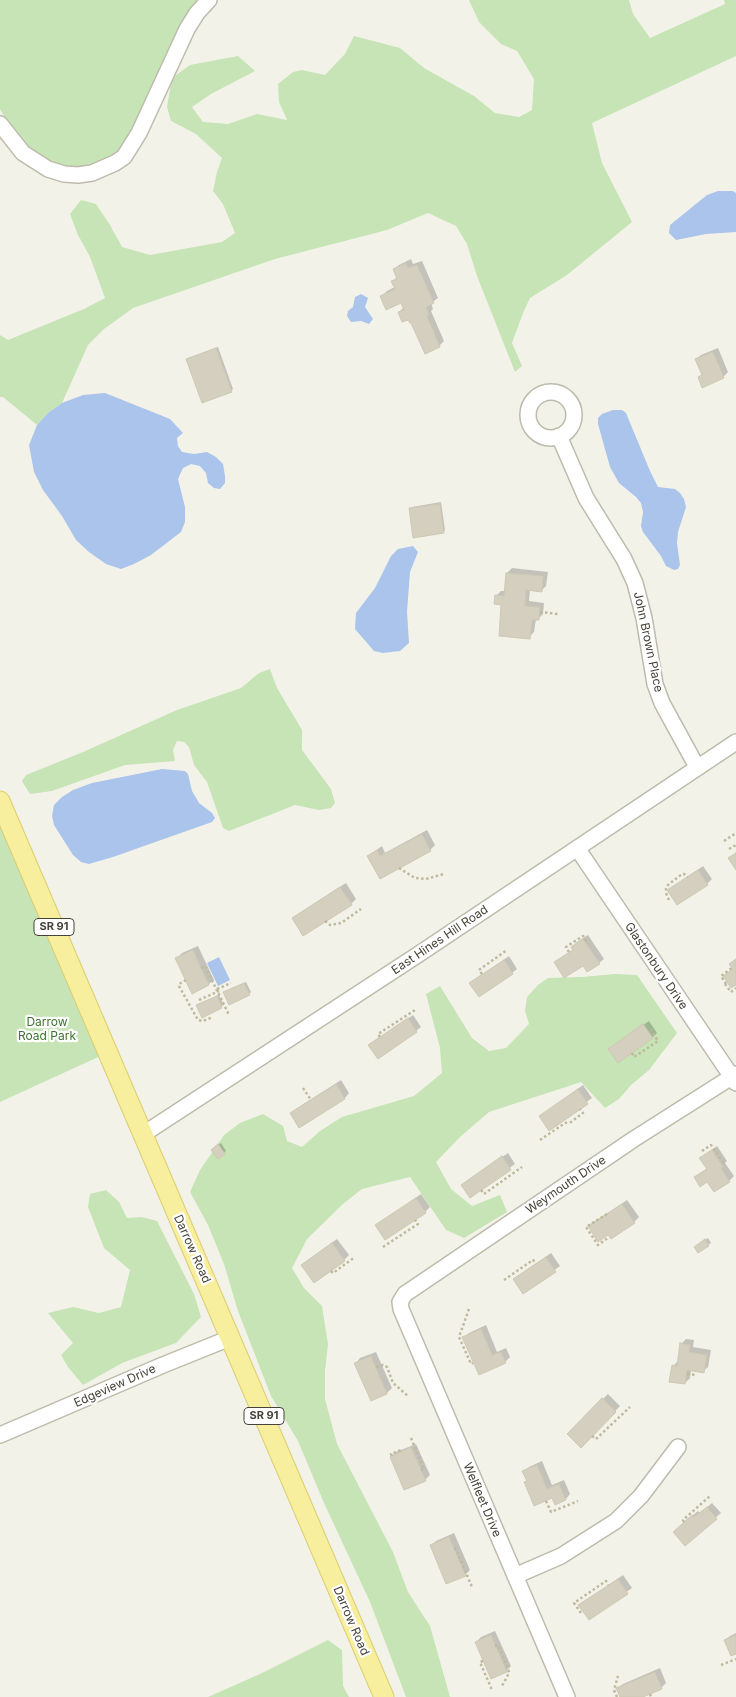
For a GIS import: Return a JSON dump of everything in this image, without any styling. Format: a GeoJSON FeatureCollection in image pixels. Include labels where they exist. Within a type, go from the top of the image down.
{"type":"FeatureCollection","features":[{"type":"Feature","properties":{"kind":"main road","name":"Darrow Road"},"geometry":{"type":"LineString","coordinates":[[0,801],[384,1697]]}},
{"type":"Feature","properties":{"kind":"street"},"geometry":{"type":"LineString","coordinates":[[0,124],[23,153],[48,169],[64,174],[78,175],[92,173],[115,163],[124,156],[139,133],[187,28],[209,0]]}},
{"type":"Feature","properties":{"kind":"street","name":"John Brown Place"},"geometry":{"type":"LineString","coordinates":[[559,436],[583,492],[624,559],[635,583],[644,618],[655,684],[662,703],[697,767]]}},
{"type":"Feature","properties":{"kind":"street","name":"East Hines Hill Road"},"geometry":{"type":"LineString","coordinates":[[142,1135],[419,954],[736,742]]}},
{"type":"Feature","properties":{"kind":"street","name":"Glastonbury Drive"},"geometry":{"type":"LineString","coordinates":[[577,848],[735,1078]]}},
{"type":"Feature","properties":{"kind":"street","name":"Weymouth Drive"},"geometry":{"type":"LineString","coordinates":[[400,1302],[405,1294],[634,1139],[735,1078]]}},
{"type":"Feature","properties":{"kind":"street","name":"Welfleet Drive"},"geometry":{"type":"LineString","coordinates":[[400,1302],[401,1309],[567,1697]]}},
{"type":"Feature","properties":{"kind":"street","name":"Edgeview Drive"},"geometry":{"type":"LineString","coordinates":[[0,1435],[230,1338]]}},
{"type":"Feature","properties":{"kind":"street"},"geometry":{"type":"LineString","coordinates":[[516,1576],[561,1556],[616,1521],[641,1496],[678,1447]]}},
{"type":"Feature","properties":{"kind":"path"},"geometry":{"type":"LineString","coordinates":[[540,612],[558,614]]}},
{"type":"Feature","properties":{"kind":"path"},"geometry":{"type":"LineString","coordinates":[[724,841],[736,833]]}},
{"type":"Feature","properties":{"kind":"path"},"geometry":{"type":"LineString","coordinates":[[730,849],[736,845]]}},
{"type":"Feature","properties":{"kind":"path"},"geometry":{"type":"LineString","coordinates":[[400,868],[415,878],[426,879],[444,874]]}},
{"type":"Feature","properties":{"kind":"path"},"geometry":{"type":"LineString","coordinates":[[669,900],[666,889],[668,885],[682,874],[688,877]]}},
{"type":"Feature","properties":{"kind":"path"},"geometry":{"type":"LineString","coordinates":[[325,922],[330,925],[341,923],[361,909]]}},
{"type":"Feature","properties":{"kind":"path"},"geometry":{"type":"LineString","coordinates":[[569,952],[566,947],[583,936],[588,944]]}},
{"type":"Feature","properties":{"kind":"path"},"geometry":{"type":"LineString","coordinates":[[482,974],[479,970],[507,950]]}},
{"type":"Feature","properties":{"kind":"path"},"geometry":{"type":"LineString","coordinates":[[201,968],[205,966],[229,1015]]}},
{"type":"Feature","properties":{"kind":"path"},"geometry":{"type":"LineString","coordinates":[[732,968],[721,976],[731,992],[736,988]]}},
{"type":"Feature","properties":{"kind":"path"},"geometry":{"type":"LineString","coordinates":[[186,980],[179,984],[179,986],[198,1020],[203,1021],[213,1017]]}},
{"type":"Feature","properties":{"kind":"path"},"geometry":{"type":"LineString","coordinates":[[199,1000],[231,983]]}},
{"type":"Feature","properties":{"kind":"path"},"geometry":{"type":"LineString","coordinates":[[380,1037],[378,1034],[415,1010]]}},
{"type":"Feature","properties":{"kind":"path"},"geometry":{"type":"LineString","coordinates":[[632,1053],[634,1057],[658,1041],[651,1030]]}},
{"type":"Feature","properties":{"kind":"path"},"geometry":{"type":"LineString","coordinates":[[303,1088],[311,1100]]}},
{"type":"Feature","properties":{"kind":"path"},"geometry":{"type":"LineString","coordinates":[[540,1140],[582,1114],[580,1109]]}},
{"type":"Feature","properties":{"kind":"path"},"geometry":{"type":"LineString","coordinates":[[702,1151],[711,1145],[724,1163],[722,1164]]}},
{"type":"Feature","properties":{"kind":"path"},"geometry":{"type":"LineString","coordinates":[[481,1190],[484,1194],[522,1167]]}},
{"type":"Feature","properties":{"kind":"path"},"geometry":{"type":"LineString","coordinates":[[607,1214],[586,1227],[598,1245],[610,1237]]}},
{"type":"Feature","properties":{"kind":"path"},"geometry":{"type":"LineString","coordinates":[[383,1247],[418,1224],[415,1220]]}},
{"type":"Feature","properties":{"kind":"path"},"geometry":{"type":"LineString","coordinates":[[331,1271],[333,1273],[355,1258]]}},
{"type":"Feature","properties":{"kind":"path"},"geometry":{"type":"LineString","coordinates":[[504,1280],[533,1260],[536,1264]]}},
{"type":"Feature","properties":{"kind":"path"},"geometry":{"type":"LineString","coordinates":[[469,1309],[459,1337],[471,1364],[474,1362]]}},
{"type":"Feature","properties":{"kind":"path"},"geometry":{"type":"LineString","coordinates":[[376,1367],[383,1365],[387,1367],[393,1383],[408,1396]]}},
{"type":"Feature","properties":{"kind":"path"},"geometry":{"type":"LineString","coordinates":[[687,1374],[697,1375]]}},
{"type":"Feature","properties":{"kind":"path"},"geometry":{"type":"LineString","coordinates":[[592,1436],[596,1440],[630,1407]]}},
{"type":"Feature","properties":{"kind":"path"},"geometry":{"type":"LineString","coordinates":[[411,1438],[424,1469],[421,1470]]}},
{"type":"Feature","properties":{"kind":"path"},"geometry":{"type":"LineString","coordinates":[[392,1456],[391,1454],[401,1450]]}},
{"type":"Feature","properties":{"kind":"path"},"geometry":{"type":"LineString","coordinates":[[684,1522],[683,1520],[710,1496]]}},
{"type":"Feature","properties":{"kind":"path"},"geometry":{"type":"LineString","coordinates":[[546,1501],[551,1512],[578,1501]]}},
{"type":"Feature","properties":{"kind":"path"},"geometry":{"type":"LineString","coordinates":[[454,1549],[456,1549],[472,1587]]}},
{"type":"Feature","properties":{"kind":"path"},"geometry":{"type":"LineString","coordinates":[[581,1612],[574,1603],[606,1582],[608,1585]]}},
{"type":"Feature","properties":{"kind":"path"},"geometry":{"type":"LineString","coordinates":[[495,1646],[498,1645],[509,1673],[502,1686]]}},
{"type":"Feature","properties":{"kind":"path"},"geometry":{"type":"LineString","coordinates":[[721,1665],[736,1659]]}},
{"type":"Feature","properties":{"kind":"path"},"geometry":{"type":"LineString","coordinates":[[483,1661],[480,1662],[492,1690]]}},
{"type":"Feature","properties":{"kind":"path"},"geometry":{"type":"LineString","coordinates":[[617,1697],[614,1690],[618,1676]]}},
{"type":"Feature","properties":{"kind":"green space"},"geometry":{"type":"Polygon","coordinates":[[[0,0],[201,0],[190,10],[124,149],[99,165],[77,170],[57,167],[38,155],[13,132],[0,109],[0,0]]]}},
{"type":"Feature","properties":{"kind":"green space"},"geometry":{"type":"Polygon","coordinates":[[[469,0],[629,0],[633,14],[650,38],[725,4],[724,0],[736,0],[736,56],[592,123],[602,163],[632,222],[567,275],[530,298],[512,343],[522,366],[515,372],[477,276],[467,244],[456,226],[428,213],[387,230],[275,259],[133,308],[104,329],[88,345],[62,403],[48,413],[37,425],[3,397],[0,397],[0,335],[8,340],[84,309],[105,298],[90,257],[78,235],[70,214],[81,200],[96,204],[122,247],[150,255],[222,242],[235,233],[223,204],[213,191],[222,158],[196,134],[171,121],[167,107],[172,78],[190,65],[238,56],[255,71],[211,94],[192,107],[203,122],[228,124],[257,114],[287,120],[279,102],[278,84],[293,72],[302,70],[325,75],[345,54],[354,36],[400,48],[424,68],[474,96],[495,113],[519,117],[532,110],[534,79],[517,51],[501,44],[479,22],[469,0]]]}},
{"type":"Feature","properties":{"kind":"green space"},"geometry":{"type":"Polygon","coordinates":[[[270,669],[277,688],[302,730],[302,750],[331,789],[335,803],[331,808],[319,810],[295,805],[229,831],[223,828],[207,782],[194,765],[189,747],[184,742],[177,741],[173,750],[175,761],[125,765],[52,791],[30,794],[22,781],[26,775],[177,710],[241,688],[259,673],[270,669]]]}},
{"type":"Feature","properties":{"kind":"green space","name":"Darrow Road Park"},"geometry":{"type":"Polygon","coordinates":[[[0,802],[107,1053],[0,1102],[0,802]]]}},
{"type":"Feature","properties":{"kind":"green space"},"geometry":{"type":"Polygon","coordinates":[[[615,974],[637,975],[677,1033],[649,1070],[631,1085],[619,1099],[605,1108],[581,1082],[489,1112],[460,1137],[436,1162],[451,1189],[472,1206],[500,1195],[507,1212],[464,1238],[446,1230],[410,1177],[362,1189],[343,1204],[307,1239],[292,1268],[304,1288],[322,1306],[328,1344],[325,1371],[325,1399],[337,1444],[393,1552],[408,1592],[430,1626],[450,1697],[406,1697],[370,1602],[324,1503],[298,1441],[271,1396],[238,1311],[224,1264],[208,1225],[190,1192],[200,1170],[224,1135],[240,1123],[263,1114],[283,1126],[287,1141],[302,1147],[320,1131],[342,1117],[414,1096],[442,1073],[440,1048],[426,994],[440,986],[472,1038],[489,1051],[506,1048],[529,1024],[525,1011],[527,997],[538,985],[548,978],[615,974]]]}},
{"type":"Feature","properties":{"kind":"green space"},"geometry":{"type":"Polygon","coordinates":[[[106,1190],[119,1202],[127,1218],[142,1217],[157,1221],[194,1294],[201,1317],[176,1343],[122,1363],[83,1385],[61,1355],[73,1343],[48,1313],[73,1307],[99,1313],[121,1307],[130,1270],[104,1248],[88,1207],[90,1194],[106,1190]]]}},
{"type":"Feature","properties":{"kind":"green space"},"geometry":{"type":"Polygon","coordinates":[[[328,1640],[342,1650],[343,1686],[349,1697],[208,1697],[260,1674],[328,1640]]]}},
{"type":"Feature","properties":{"kind":"water"},"geometry":{"type":"Polygon","coordinates":[[[718,191],[733,191],[736,193],[736,232],[706,234],[676,240],[669,233],[670,225],[707,195],[718,191]]]}},
{"type":"Feature","properties":{"kind":"water"},"geometry":{"type":"Polygon","coordinates":[[[361,294],[368,298],[365,307],[373,319],[369,324],[361,321],[351,322],[347,316],[348,311],[353,307],[355,297],[361,294]]]}},
{"type":"Feature","properties":{"kind":"water"},"geometry":{"type":"Polygon","coordinates":[[[105,393],[170,419],[183,433],[177,438],[178,446],[182,452],[194,454],[207,452],[216,457],[223,464],[225,476],[225,483],[220,489],[214,488],[208,483],[206,473],[200,466],[191,464],[183,468],[178,479],[185,507],[185,522],[181,532],[151,555],[121,569],[106,564],[76,540],[62,516],[43,490],[34,472],[29,445],[37,425],[48,413],[62,403],[83,395],[105,393]]]}},
{"type":"Feature","properties":{"kind":"water"},"geometry":{"type":"Polygon","coordinates":[[[613,410],[622,410],[626,413],[658,487],[675,489],[684,499],[686,507],[678,532],[677,543],[680,565],[678,569],[674,570],[666,566],[643,532],[641,526],[643,512],[641,503],[619,483],[610,467],[598,418],[602,414],[613,410]]]}},
{"type":"Feature","properties":{"kind":"water"},"geometry":{"type":"Polygon","coordinates":[[[413,546],[418,552],[410,572],[407,612],[409,643],[400,651],[383,653],[374,651],[355,629],[356,613],[375,588],[391,556],[398,549],[413,546]]]}},
{"type":"Feature","properties":{"kind":"water"},"geometry":{"type":"Polygon","coordinates":[[[162,769],[185,771],[188,774],[192,791],[199,803],[212,813],[215,818],[212,822],[89,864],[81,862],[73,855],[54,825],[52,816],[54,805],[62,797],[73,790],[92,783],[162,769]]]}},
{"type":"Feature","properties":{"kind":"water"},"geometry":{"type":"Polygon","coordinates":[[[219,957],[230,980],[218,986],[207,963],[219,957]]]}},
{"type":"Feature","properties":{"kind":"building"},"geometry":{"type":"Polygon","coordinates":[[[406,263],[408,268],[417,265],[434,303],[426,307],[429,315],[427,316],[440,347],[425,354],[411,323],[408,320],[402,322],[398,312],[404,310],[401,303],[386,310],[380,296],[395,289],[391,281],[397,279],[393,269],[406,263]]]}},
{"type":"Feature","properties":{"kind":"building"},"geometry":{"type":"Polygon","coordinates":[[[216,348],[232,392],[202,403],[186,359],[216,348]]]}},
{"type":"Feature","properties":{"kind":"building"},"geometry":{"type":"Polygon","coordinates":[[[713,352],[724,378],[702,388],[698,377],[702,375],[695,359],[713,352]]]}},
{"type":"Feature","properties":{"kind":"building"},"geometry":{"type":"Polygon","coordinates":[[[440,504],[444,533],[413,538],[409,508],[440,504]]]}},
{"type":"Feature","properties":{"kind":"building"},"geometry":{"type":"Polygon","coordinates":[[[506,573],[543,576],[542,592],[526,590],[525,606],[540,607],[539,620],[532,620],[530,639],[499,636],[501,605],[494,604],[495,595],[504,596],[506,573]]]}},
{"type":"Feature","properties":{"kind":"building"},"geometry":{"type":"Polygon","coordinates":[[[422,834],[431,851],[380,879],[367,856],[377,850],[380,856],[422,834]]]}},
{"type":"Feature","properties":{"kind":"building"},"geometry":{"type":"Polygon","coordinates":[[[736,853],[736,870],[728,858],[736,853]]]}},
{"type":"Feature","properties":{"kind":"building"},"geometry":{"type":"Polygon","coordinates":[[[698,870],[708,885],[677,905],[667,890],[698,870]]]}},
{"type":"Feature","properties":{"kind":"building"},"geometry":{"type":"Polygon","coordinates":[[[340,887],[352,905],[303,936],[292,918],[340,887]]]}},
{"type":"Feature","properties":{"kind":"building"},"geometry":{"type":"Polygon","coordinates":[[[583,939],[600,964],[587,972],[583,966],[564,978],[554,962],[573,950],[571,947],[583,939]]]}},
{"type":"Feature","properties":{"kind":"building"},"geometry":{"type":"Polygon","coordinates":[[[193,950],[209,985],[192,994],[175,958],[193,950]]]}},
{"type":"Feature","properties":{"kind":"building"},"geometry":{"type":"Polygon","coordinates":[[[736,959],[736,985],[731,988],[723,976],[733,969],[729,964],[736,959]]]}},
{"type":"Feature","properties":{"kind":"building"},"geometry":{"type":"Polygon","coordinates":[[[504,960],[513,974],[479,997],[469,983],[504,960]]]}},
{"type":"Feature","properties":{"kind":"building"},"geometry":{"type":"Polygon","coordinates":[[[244,983],[250,995],[229,1005],[223,992],[244,983]]]}},
{"type":"Feature","properties":{"kind":"building"},"geometry":{"type":"Polygon","coordinates":[[[217,996],[222,1008],[202,1018],[196,1005],[217,996]]]}},
{"type":"Feature","properties":{"kind":"building"},"geometry":{"type":"Polygon","coordinates":[[[408,1018],[417,1032],[378,1059],[368,1045],[408,1018]]]}},
{"type":"Feature","properties":{"kind":"building"},"geometry":{"type":"Polygon","coordinates":[[[643,1024],[653,1038],[618,1063],[608,1049],[643,1024]]]}},
{"type":"Feature","properties":{"kind":"building"},"geometry":{"type":"Polygon","coordinates":[[[336,1084],[345,1099],[299,1128],[290,1113],[336,1084]]]}},
{"type":"Feature","properties":{"kind":"building"},"geometry":{"type":"Polygon","coordinates":[[[578,1089],[588,1104],[549,1131],[539,1116],[578,1089]]]}},
{"type":"Feature","properties":{"kind":"building"},"geometry":{"type":"Polygon","coordinates":[[[218,1144],[225,1154],[218,1159],[211,1150],[218,1144]]]}},
{"type":"Feature","properties":{"kind":"building"},"geometry":{"type":"Polygon","coordinates":[[[712,1150],[730,1182],[714,1192],[707,1182],[700,1187],[694,1177],[707,1169],[699,1158],[712,1150]]]}},
{"type":"Feature","properties":{"kind":"building"},"geometry":{"type":"Polygon","coordinates":[[[502,1156],[511,1170],[470,1198],[461,1185],[502,1156]]]}},
{"type":"Feature","properties":{"kind":"building"},"geometry":{"type":"Polygon","coordinates":[[[416,1198],[426,1213],[385,1240],[375,1225],[416,1198]]]}},
{"type":"Feature","properties":{"kind":"building"},"geometry":{"type":"Polygon","coordinates":[[[622,1204],[635,1223],[611,1239],[608,1235],[598,1242],[588,1226],[622,1204]]]}},
{"type":"Feature","properties":{"kind":"building"},"geometry":{"type":"Polygon","coordinates":[[[705,1239],[709,1246],[698,1253],[694,1247],[705,1239]]]}},
{"type":"Feature","properties":{"kind":"building"},"geometry":{"type":"Polygon","coordinates":[[[332,1243],[345,1261],[314,1283],[301,1265],[332,1243]]]}},
{"type":"Feature","properties":{"kind":"building"},"geometry":{"type":"Polygon","coordinates":[[[546,1257],[556,1272],[523,1294],[513,1279],[546,1257]]]}},
{"type":"Feature","properties":{"kind":"building"},"geometry":{"type":"Polygon","coordinates":[[[481,1329],[492,1355],[501,1352],[506,1363],[479,1375],[462,1337],[481,1329]]]}},
{"type":"Feature","properties":{"kind":"building"},"geometry":{"type":"Polygon","coordinates":[[[680,1343],[690,1345],[689,1352],[707,1355],[704,1373],[687,1370],[685,1384],[669,1382],[672,1365],[677,1366],[680,1343]]]}},
{"type":"Feature","properties":{"kind":"building"},"geometry":{"type":"Polygon","coordinates":[[[371,1356],[387,1394],[371,1401],[354,1363],[371,1356]]]}},
{"type":"Feature","properties":{"kind":"building"},"geometry":{"type":"Polygon","coordinates":[[[602,1398],[616,1412],[581,1448],[567,1434],[602,1398]]]}},
{"type":"Feature","properties":{"kind":"building"},"geometry":{"type":"Polygon","coordinates":[[[411,1447],[426,1481],[404,1490],[390,1457],[411,1447]]]}},
{"type":"Feature","properties":{"kind":"building"},"geometry":{"type":"Polygon","coordinates":[[[537,1465],[547,1489],[559,1484],[566,1500],[555,1505],[552,1498],[534,1506],[524,1482],[527,1481],[522,1471],[537,1465]]]}},
{"type":"Feature","properties":{"kind":"building"},"geometry":{"type":"Polygon","coordinates":[[[707,1507],[717,1519],[685,1546],[673,1532],[692,1515],[694,1517],[707,1507]]]}},
{"type":"Feature","properties":{"kind":"building"},"geometry":{"type":"Polygon","coordinates":[[[449,1537],[466,1576],[446,1584],[430,1545],[449,1537]]]}},
{"type":"Feature","properties":{"kind":"building"},"geometry":{"type":"Polygon","coordinates":[[[618,1579],[628,1594],[589,1620],[578,1605],[618,1579]]]}},
{"type":"Feature","properties":{"kind":"building"},"geometry":{"type":"Polygon","coordinates":[[[491,1635],[507,1672],[491,1679],[475,1642],[491,1635]]]}},
{"type":"Feature","properties":{"kind":"building"},"geometry":{"type":"Polygon","coordinates":[[[736,1635],[736,1654],[731,1656],[724,1640],[736,1635]]]}},
{"type":"Feature","properties":{"kind":"building"},"geometry":{"type":"Polygon","coordinates":[[[655,1672],[662,1689],[643,1697],[620,1697],[616,1688],[655,1672]]]}}]}
